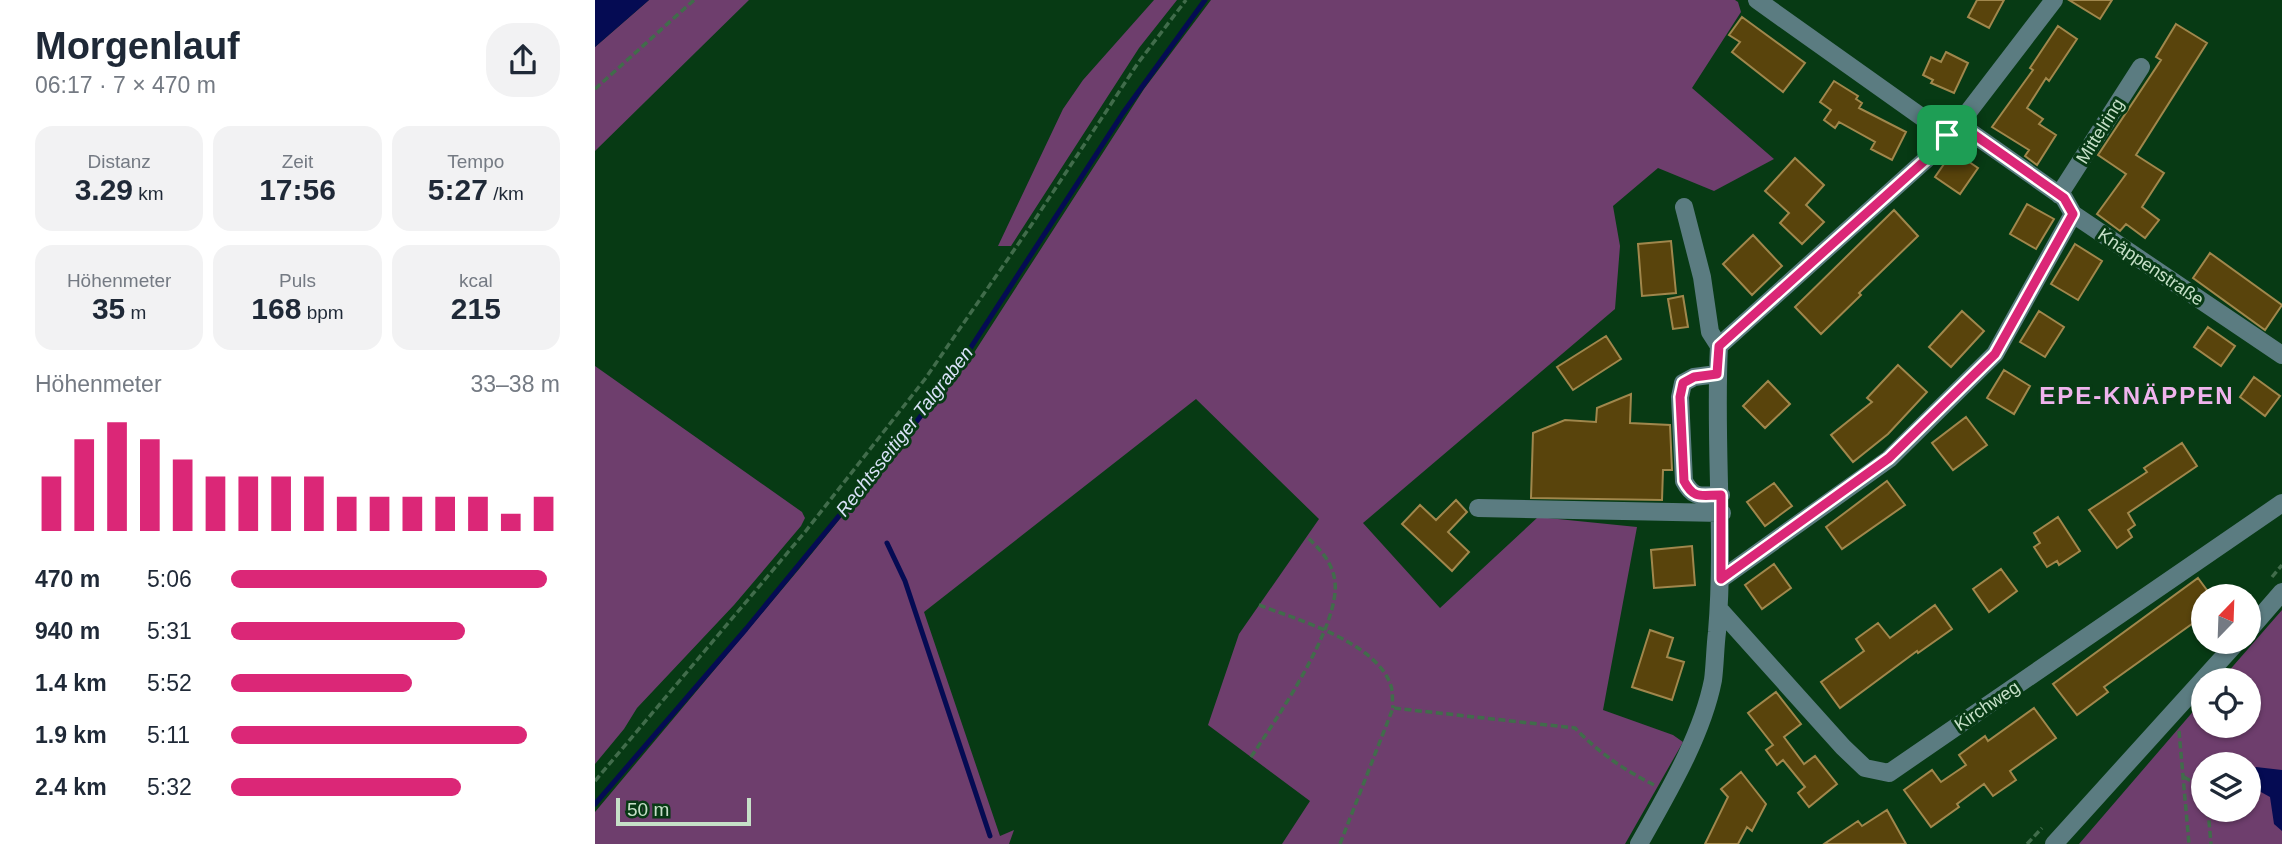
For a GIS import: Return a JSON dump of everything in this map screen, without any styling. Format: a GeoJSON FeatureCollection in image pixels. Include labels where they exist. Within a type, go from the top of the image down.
{"type":"FeatureCollection","features":[{"type":"Feature","properties":{"kind":"street","name":"Knäppenstraße"},"geometry":{"type":"LineString","coordinates":[[1757,0],[1953,129],[2064,198],[2073,214],[2280,349]]}},
{"type":"Feature","properties":{"kind":"street"},"geometry":{"type":"LineString","coordinates":[[1719,346],[1931,155],[2055,0]]}},
{"type":"Feature","properties":{"kind":"street","name":"Mittelring"},"geometry":{"type":"LineString","coordinates":[[2059,195],[2141,67]]}},
{"type":"Feature","properties":{"kind":"street"},"geometry":{"type":"LineString","coordinates":[[1639,844],[1668,792],[1706,704],[1713,679],[1719,609],[1719,346],[1710,332],[1702,277],[1684,207]]}},
{"type":"Feature","properties":{"kind":"street"},"geometry":{"type":"LineString","coordinates":[[1721,579],[1889,458],[1995,354],[2073,214]]}},
{"type":"Feature","properties":{"kind":"street"},"geometry":{"type":"LineString","coordinates":[[1717,374],[1694,377],[1683,383],[1680,397],[1684,481],[1690,492],[1696,495],[1721,495]]}},
{"type":"Feature","properties":{"kind":"street","name":"Kirchweg"},"geometry":{"type":"LineString","coordinates":[[1719,609],[1843,747],[1865,768],[1889,773],[2282,503]]}},
{"type":"Feature","properties":{"kind":"street"},"geometry":{"type":"LineString","coordinates":[[1478,508],[1721,513]]}},
{"type":"Feature","properties":{"kind":"street"},"geometry":{"type":"LineString","coordinates":[[2261,616],[2282,592]]}},
{"type":"Feature","properties":{"kind":"street"},"geometry":{"type":"LineString","coordinates":[[2054,844],[2226,654]]}},
{"type":"Feature","properties":{"kind":"path"},"geometry":{"type":"LineString","coordinates":[[595,89],[694,0]]}},
{"type":"Feature","properties":{"kind":"path"},"geometry":{"type":"LineString","coordinates":[[595,781],[805,532],[925,379],[1138,63],[1186,0]]}},
{"type":"Feature","properties":{"kind":"path"},"geometry":{"type":"LineString","coordinates":[[1251,757],[1286,706],[1334,608],[1335,581],[1325,554],[1307,537]]}},
{"type":"Feature","properties":{"kind":"path"},"geometry":{"type":"LineString","coordinates":[[1259,605],[1324,629],[1357,646],[1376,664],[1391,685],[1393,708],[1340,844]]}},
{"type":"Feature","properties":{"kind":"path"},"geometry":{"type":"LineString","coordinates":[[1393,708],[1575,728],[1594,747],[1632,774],[1668,792]]}},
{"type":"Feature","properties":{"kind":"path"},"geometry":{"type":"LineString","coordinates":[[2177,710],[2189,844]]}},
{"type":"Feature","properties":{"kind":"path"},"geometry":{"type":"LineString","coordinates":[[2183,776],[2191,781]]}},
{"type":"Feature","properties":{"kind":"path"},"geometry":{"type":"LineString","coordinates":[[2208,822],[2211,844]]}},
{"type":"Feature","properties":{"kind":"shaded area"},"geometry":{"type":"Polygon","coordinates":[[[595,0],[649,0],[595,47],[595,0]]]}},
{"type":"Feature","properties":{"kind":"shaded area"},"geometry":{"type":"Polygon","coordinates":[[[649,0],[749,0],[595,151],[595,47],[649,0]]]}},
{"type":"Feature","properties":{"kind":"shaded area"},"geometry":{"type":"Polygon","coordinates":[[[1154,0],[1177,0],[1139,48],[1011,246],[998,246],[1063,109],[1083,80],[1154,0]]]}},
{"type":"Feature","properties":{"kind":"shaded area"},"geometry":{"type":"Polygon","coordinates":[[[1211,0],[1738,2],[1741,12],[1692,88],[1774,159],[1714,191],[1658,168],[1613,206],[1620,246],[1615,309],[1363,523],[1440,608],[1538,517],[1637,527],[1603,710],[1673,735],[1683,742],[1625,844],[1282,844],[1310,801],[1208,725],[1239,634],[1319,519],[1196,399],[924,612],[1000,836],[1014,830],[1009,844],[595,844],[595,812],[800,568],[970,359],[1144,89],[1211,0]]]}},
{"type":"Feature","properties":{"kind":"shaded area"},"geometry":{"type":"Polygon","coordinates":[[[595,366],[802,512],[805,518],[734,605],[637,708],[624,729],[595,764],[595,366]]]}},
{"type":"Feature","properties":{"kind":"shaded area"},"geometry":{"type":"Polygon","coordinates":[[[2282,610],[2282,844],[2079,844],[2191,714],[2191,738],[2261,738],[2261,668],[2231,668],[2244,654],[2261,654],[2261,634],[2282,610]]]}},
{"type":"Feature","properties":{"kind":"shaded area"},"geometry":{"type":"Polygon","coordinates":[[[2261,768],[2282,770],[2282,831],[2274,824],[2270,797],[2261,792],[2261,768]]]}},
{"type":"Feature","properties":{"kind":"building"},"geometry":{"type":"Polygon","coordinates":[[[1977,0],[2004,0],[1989,28],[1968,17],[1977,0]]]}},
{"type":"Feature","properties":{"kind":"building"},"geometry":{"type":"Polygon","coordinates":[[[2069,0],[2112,0],[2100,19],[2069,0]]]}},
{"type":"Feature","properties":{"kind":"building"},"geometry":{"type":"Polygon","coordinates":[[[1742,17],[1805,63],[1783,92],[1732,52],[1740,42],[1729,35],[1742,17]]]}},
{"type":"Feature","properties":{"kind":"building"},"geometry":{"type":"Polygon","coordinates":[[[2176,24],[2207,43],[2136,155],[2164,173],[2142,207],[2159,220],[2145,238],[2126,224],[2120,231],[2097,214],[2126,174],[2098,155],[2161,60],[2156,57],[2176,24]]]}},
{"type":"Feature","properties":{"kind":"building"},"geometry":{"type":"Polygon","coordinates":[[[2058,26],[2077,39],[2049,81],[2046,78],[2027,108],[2043,119],[2039,124],[2056,135],[2037,165],[2025,156],[2029,150],[1992,127],[2033,70],[2030,68],[2058,26]]]}},
{"type":"Feature","properties":{"kind":"building"},"geometry":{"type":"Polygon","coordinates":[[[1946,52],[1968,63],[1954,93],[1931,83],[1933,80],[1923,75],[1931,57],[1941,62],[1946,52]]]}},
{"type":"Feature","properties":{"kind":"building"},"geometry":{"type":"Polygon","coordinates":[[[1834,81],[1858,96],[1856,99],[1862,103],[1859,108],[1906,132],[1892,160],[1871,149],[1875,142],[1839,122],[1835,128],[1824,120],[1831,110],[1820,102],[1834,81]]]}},
{"type":"Feature","properties":{"kind":"building"},"geometry":{"type":"Polygon","coordinates":[[[1953,151],[1978,168],[1960,194],[1935,177],[1953,151]]]}},
{"type":"Feature","properties":{"kind":"building"},"geometry":{"type":"Polygon","coordinates":[[[1795,158],[1824,185],[1806,205],[1824,222],[1802,244],[1780,223],[1789,213],[1765,191],[1795,158]]]}},
{"type":"Feature","properties":{"kind":"building"},"geometry":{"type":"Polygon","coordinates":[[[2027,204],[2054,219],[2036,249],[2010,234],[2027,204]]]}},
{"type":"Feature","properties":{"kind":"building"},"geometry":{"type":"Polygon","coordinates":[[[1894,210],[1918,236],[1821,334],[1795,307],[1894,210]]]}},
{"type":"Feature","properties":{"kind":"building"},"geometry":{"type":"Polygon","coordinates":[[[1753,235],[1782,266],[1752,295],[1723,264],[1753,235]]]}},
{"type":"Feature","properties":{"kind":"building"},"geometry":{"type":"Polygon","coordinates":[[[1671,241],[1676,293],[1642,296],[1638,244],[1671,241]]]}},
{"type":"Feature","properties":{"kind":"building"},"geometry":{"type":"Polygon","coordinates":[[[2075,244],[2102,261],[2078,300],[2051,284],[2075,244]]]}},
{"type":"Feature","properties":{"kind":"building"},"geometry":{"type":"Polygon","coordinates":[[[2210,253],[2282,305],[2265,330],[2193,278],[2210,253]]]}},
{"type":"Feature","properties":{"kind":"building"},"geometry":{"type":"Polygon","coordinates":[[[1683,296],[1688,327],[1673,329],[1668,299],[1683,296]]]}},
{"type":"Feature","properties":{"kind":"building"},"geometry":{"type":"Polygon","coordinates":[[[1962,311],[1984,331],[1951,367],[1929,347],[1962,311]]]}},
{"type":"Feature","properties":{"kind":"building"},"geometry":{"type":"Polygon","coordinates":[[[2039,311],[2064,327],[2045,357],[2020,342],[2039,311]]]}},
{"type":"Feature","properties":{"kind":"building"},"geometry":{"type":"Polygon","coordinates":[[[2208,327],[2235,346],[2221,366],[2194,347],[2208,327]]]}},
{"type":"Feature","properties":{"kind":"building"},"geometry":{"type":"Polygon","coordinates":[[[1606,336],[1621,359],[1573,390],[1557,367],[1606,336]]]}},
{"type":"Feature","properties":{"kind":"building"},"geometry":{"type":"Polygon","coordinates":[[[1898,365],[1927,392],[1888,434],[1853,462],[1831,435],[1872,402],[1867,398],[1898,365]]]}},
{"type":"Feature","properties":{"kind":"building"},"geometry":{"type":"Polygon","coordinates":[[[2004,370],[2030,386],[2014,414],[1987,398],[2004,370]]]}},
{"type":"Feature","properties":{"kind":"building"},"geometry":{"type":"Polygon","coordinates":[[[2254,377],[2280,396],[2265,416],[2240,397],[2254,377]]]}},
{"type":"Feature","properties":{"kind":"building"},"geometry":{"type":"Polygon","coordinates":[[[1768,381],[1790,404],[1765,428],[1743,406],[1768,381]]]}},
{"type":"Feature","properties":{"kind":"building"},"geometry":{"type":"Polygon","coordinates":[[[1631,394],[1630,423],[1670,425],[1672,470],[1663,470],[1662,500],[1531,498],[1533,433],[1565,420],[1596,422],[1597,408],[1631,394]]]}},
{"type":"Feature","properties":{"kind":"building"},"geometry":{"type":"Polygon","coordinates":[[[1966,417],[1987,445],[1953,470],[1932,443],[1966,417]]]}},
{"type":"Feature","properties":{"kind":"building"},"geometry":{"type":"Polygon","coordinates":[[[2182,443],[2197,466],[2128,513],[2135,525],[2128,530],[2132,537],[2117,548],[2089,510],[2147,472],[2144,468],[2182,443]]]}},
{"type":"Feature","properties":{"kind":"building"},"geometry":{"type":"Polygon","coordinates":[[[1887,481],[1905,505],[1842,549],[1826,527],[1887,481]]]}},
{"type":"Feature","properties":{"kind":"building"},"geometry":{"type":"Polygon","coordinates":[[[1774,483],[1792,506],[1765,526],[1747,502],[1774,483]]]}},
{"type":"Feature","properties":{"kind":"building"},"geometry":{"type":"Polygon","coordinates":[[[1456,500],[1467,512],[1448,532],[1469,552],[1452,571],[1402,524],[1420,505],[1436,520],[1456,500]]]}},
{"type":"Feature","properties":{"kind":"building"},"geometry":{"type":"Polygon","coordinates":[[[2058,517],[2080,551],[2059,565],[2057,561],[2047,567],[2034,547],[2040,543],[2034,533],[2058,517]]]}},
{"type":"Feature","properties":{"kind":"building"},"geometry":{"type":"Polygon","coordinates":[[[1692,546],[1695,585],[1654,588],[1651,550],[1692,546]]]}},
{"type":"Feature","properties":{"kind":"building"},"geometry":{"type":"Polygon","coordinates":[[[1774,564],[1791,588],[1762,609],[1745,585],[1774,564]]]}},
{"type":"Feature","properties":{"kind":"building"},"geometry":{"type":"Polygon","coordinates":[[[2001,569],[2017,591],[1989,612],[1973,589],[2001,569]]]}},
{"type":"Feature","properties":{"kind":"building"},"geometry":{"type":"Polygon","coordinates":[[[2198,578],[2202,584],[2191,584],[2191,625],[2104,687],[2108,692],[2077,715],[2053,684],[2198,578]]]}},
{"type":"Feature","properties":{"kind":"building"},"geometry":{"type":"Polygon","coordinates":[[[1935,605],[1952,629],[1918,653],[1917,651],[1840,708],[1821,682],[1864,651],[1856,639],[1878,623],[1890,638],[1935,605]]]}},
{"type":"Feature","properties":{"kind":"building"},"geometry":{"type":"Polygon","coordinates":[[[1650,630],[1673,638],[1667,657],[1684,662],[1672,700],[1632,687],[1650,630]]]}},
{"type":"Feature","properties":{"kind":"building"},"geometry":{"type":"Polygon","coordinates":[[[1776,692],[1801,724],[1784,737],[1804,764],[1815,756],[1837,784],[1809,807],[1798,793],[1805,787],[1783,760],[1777,765],[1766,750],[1773,745],[1748,713],[1776,692]]]}},
{"type":"Feature","properties":{"kind":"building"},"geometry":{"type":"Polygon","coordinates":[[[2034,708],[2056,738],[2010,771],[2016,780],[1993,796],[1984,784],[1957,804],[1959,807],[1931,827],[1904,790],[1932,770],[1941,782],[1966,765],[1959,755],[1985,736],[1988,741],[2034,708]]]}},
{"type":"Feature","properties":{"kind":"building"},"geometry":{"type":"Polygon","coordinates":[[[1741,772],[1766,804],[1752,831],[1747,827],[1738,844],[1705,844],[1728,797],[1721,789],[1741,772]]]}},
{"type":"Feature","properties":{"kind":"building"},"geometry":{"type":"Polygon","coordinates":[[[1887,810],[1906,844],[1824,844],[1858,821],[1862,826],[1887,810]]]}},
{"type":"Feature","properties":{"kind":"waterway","name":"Rechtsseitiger Talgraben"},"geometry":{"type":"LineString","coordinates":[[595,804],[746,629],[917,421],[964,358],[1123,113],[1205,0]]}},
{"type":"Feature","properties":{"kind":"waterway"},"geometry":{"type":"LineString","coordinates":[[887,543],[905,581],[990,836]]}},
{"type":"Feature","properties":{"kind":"district","name":"EPE-KNÄPPEN"},"geometry":{"type":"Point","coordinates":[2137,396]}},
{"type":"Feature","properties":{"kind":"route"},"geometry":{"type":"LineString","coordinates":[[1959,124],[2064,198],[2073,214],[1995,354],[1889,458],[1721,579],[1721,495],[1696,495],[1690,492],[1684,481],[1680,397],[1683,383],[1694,377],[1717,374],[1719,346],[1931,155],[1947,135],[1959,124]]}}]}
